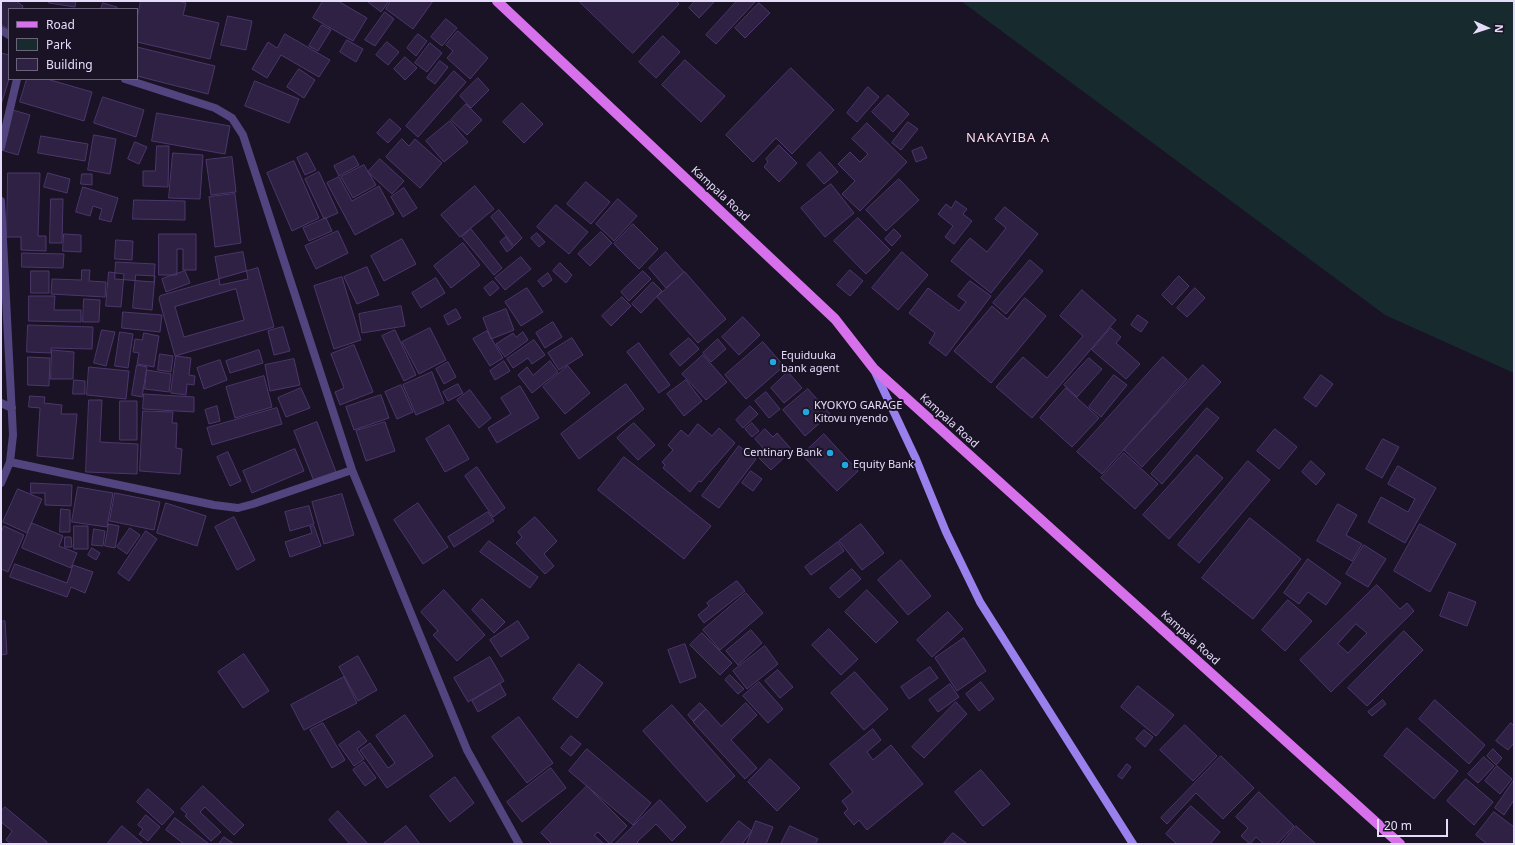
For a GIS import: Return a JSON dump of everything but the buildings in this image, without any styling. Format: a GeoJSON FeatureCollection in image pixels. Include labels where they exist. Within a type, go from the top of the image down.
{"type":"FeatureCollection","features":[{"type":"Feature","properties":{"kind":"main road","name":"Kampala Road"},"geometry":{"type":"LineString","coordinates":[[497,1],[835,319],[874,369],[1400,844]]}},
{"type":"Feature","properties":{"kind":"main road"},"geometry":{"type":"LineString","coordinates":[[874,369],[916,459],[946,532],[980,602],[1133,844]]}},
{"type":"Feature","properties":{"kind":"street"},"geometry":{"type":"LineString","coordinates":[[1,147],[17,80]]}},
{"type":"Feature","properties":{"kind":"street"},"geometry":{"type":"LineString","coordinates":[[128,80],[215,108],[232,118],[243,135],[352,470],[467,750],[519,844]]}},
{"type":"Feature","properties":{"kind":"street"},"geometry":{"type":"LineString","coordinates":[[1,201],[13,435],[10,462],[1,483]]}},
{"type":"Feature","properties":{"kind":"street"},"geometry":{"type":"LineString","coordinates":[[1,403],[12,408]]}},
{"type":"Feature","properties":{"kind":"street"},"geometry":{"type":"LineString","coordinates":[[10,462],[214,505],[238,508],[352,470]]}},
{"type":"Feature","properties":{"kind":"green space"},"geometry":{"type":"Polygon","coordinates":[[[961,1],[1514,1],[1514,373],[1385,315],[961,1]]]}},
{"type":"Feature","properties":{"kind":"place","name":"Equiduuka bank agent"},"geometry":{"type":"Point","coordinates":[773,362]}},
{"type":"Feature","properties":{"kind":"place","name":"KYOKYO GARAGE Kitovu nyendo"},"geometry":{"type":"Point","coordinates":[806,412]}},
{"type":"Feature","properties":{"kind":"place","name":"Centinary Bank"},"geometry":{"type":"Point","coordinates":[830,453]}},
{"type":"Feature","properties":{"kind":"place","name":"Equity Bank"},"geometry":{"type":"Point","coordinates":[845,465]}},
{"type":"Feature","properties":{"kind":"district","name":"NAKAYIBA A"},"geometry":{"type":"Point","coordinates":[1008,138]}}]}
